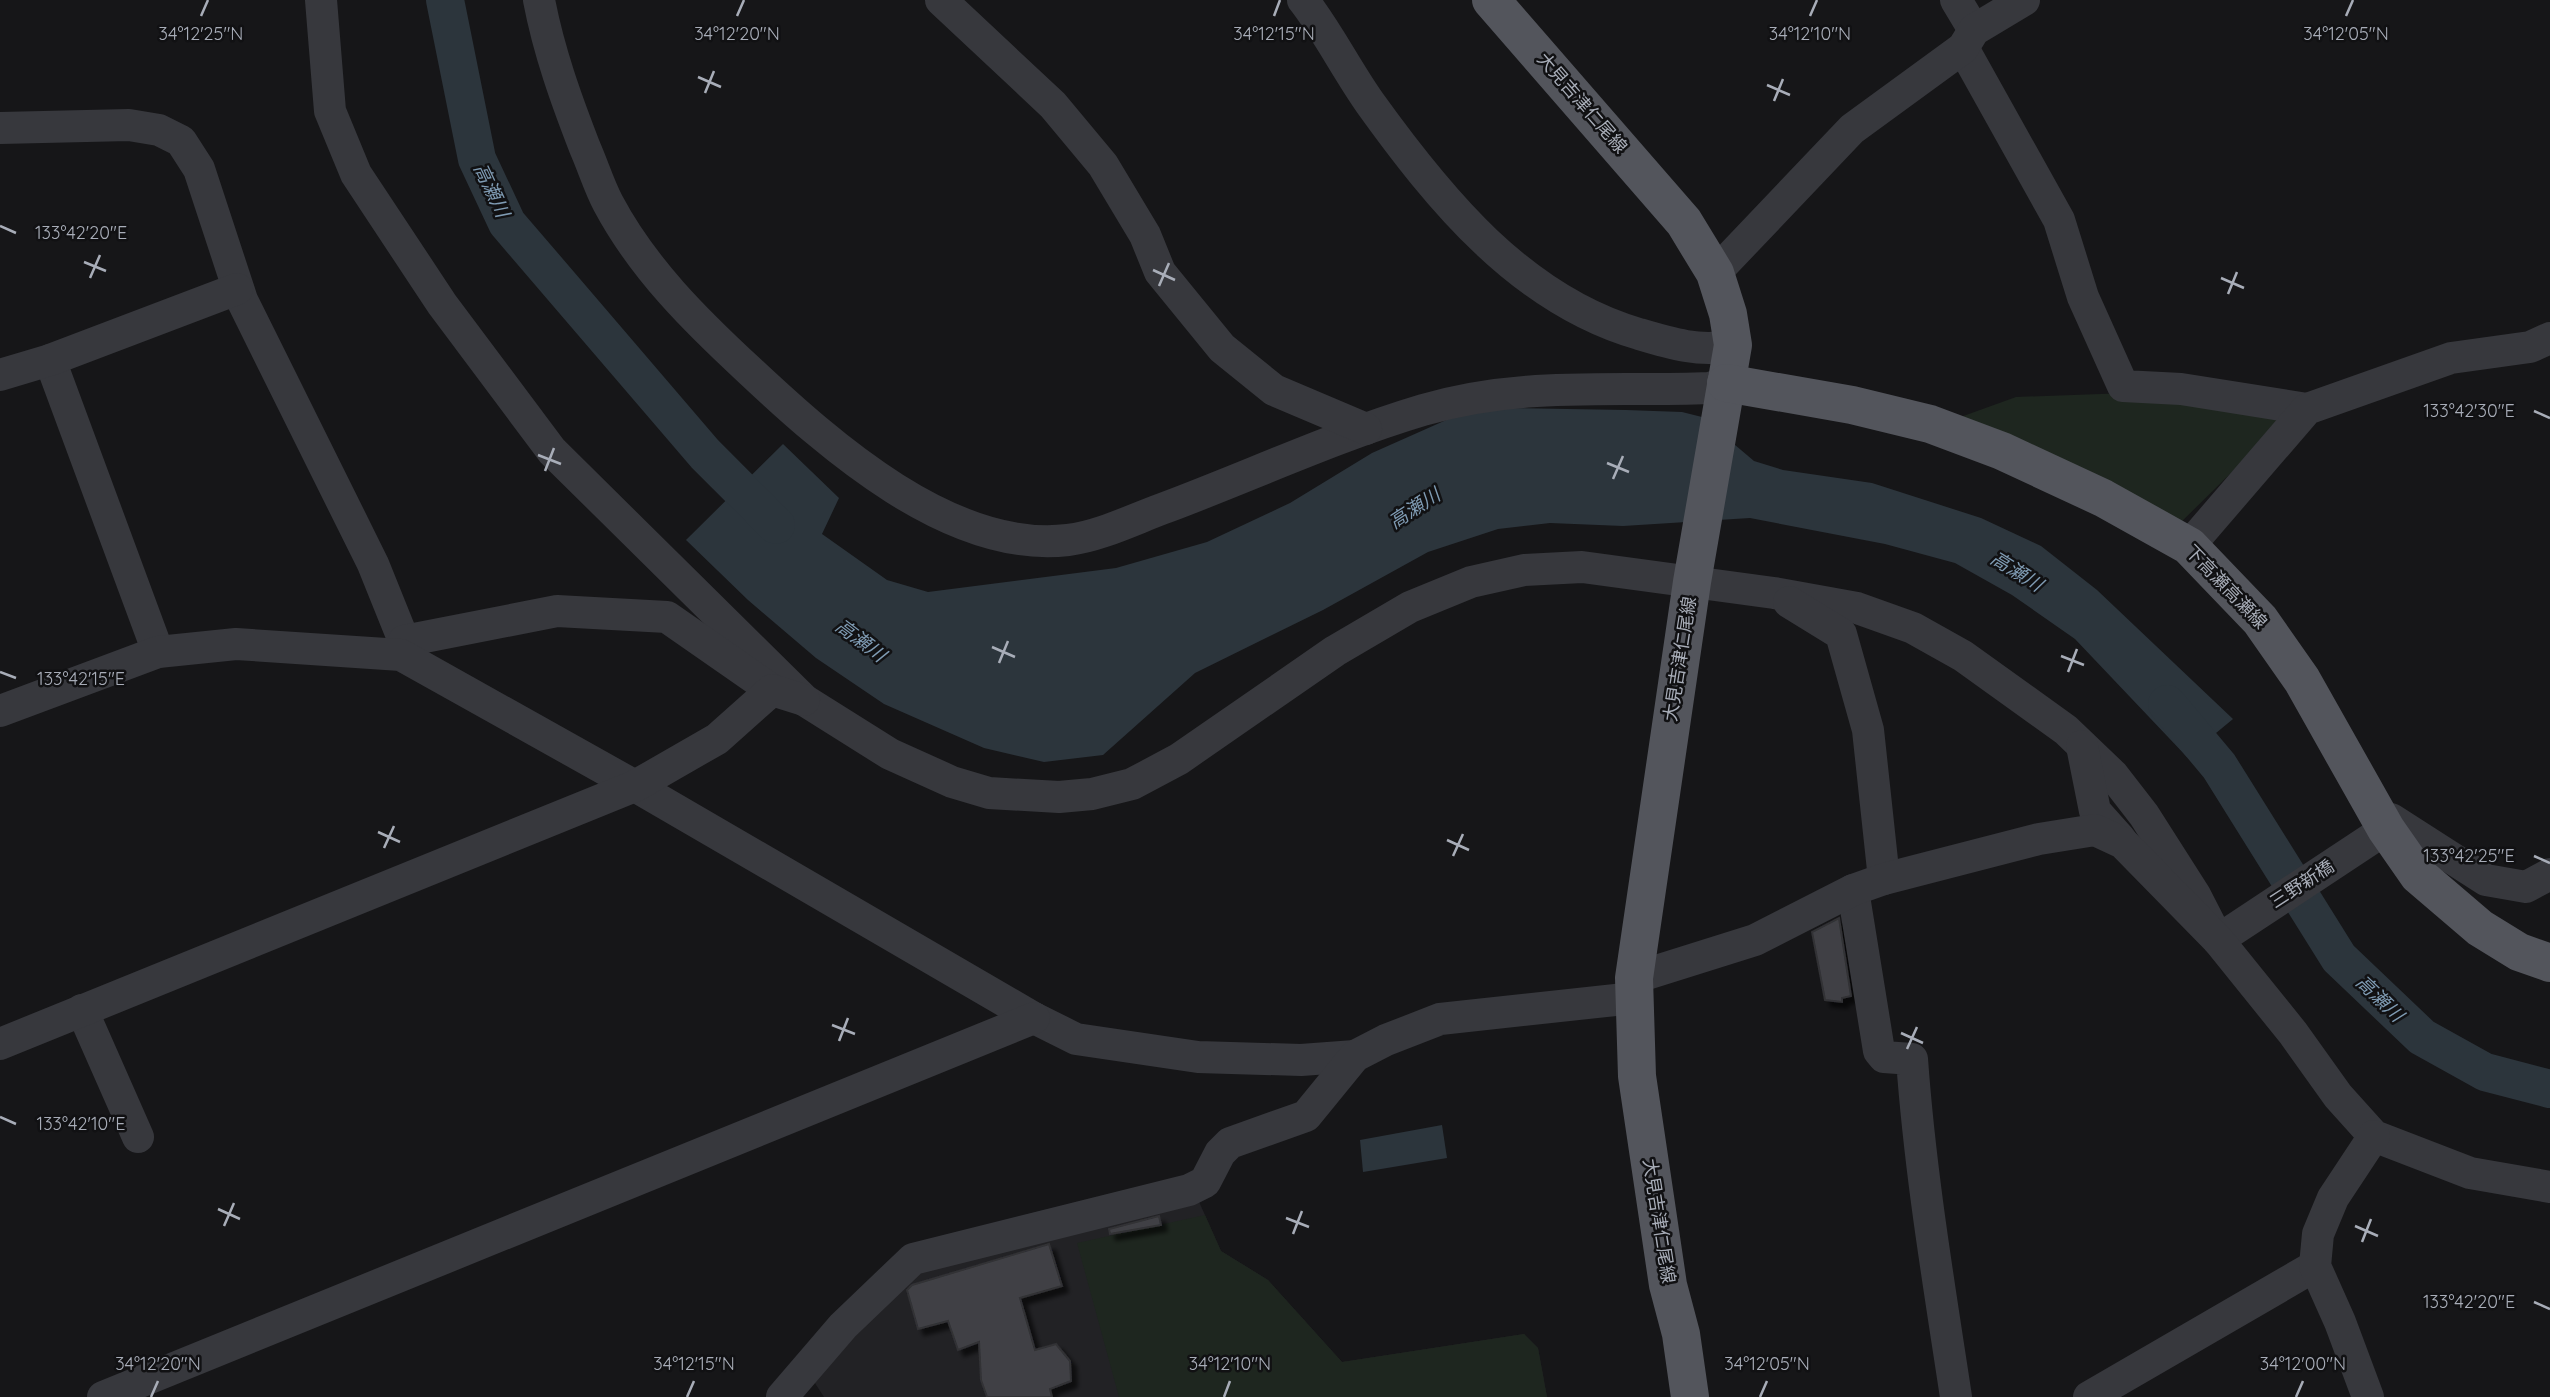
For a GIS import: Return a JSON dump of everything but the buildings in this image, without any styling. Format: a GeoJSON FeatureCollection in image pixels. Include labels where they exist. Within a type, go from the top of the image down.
{"type":"FeatureCollection","features":[{"type":"Feature","properties":{"kind":"main road","name":"大見吉津仁尾線"},"geometry":{"type":"LineString","coordinates":[[1492,0],[1684,222],[1715,272],[1728,314],[1733,345],[1692,582],[1634,988],[1637,1076],[1668,1285],[1681,1334],[1690,1397]]}},
{"type":"Feature","properties":{"kind":"main road","name":"下高瀬高瀬線"},"geometry":{"type":"LineString","coordinates":[[1726,383],[1852,405],[1930,424],[2002,451],[2102,498],[2189,546],[2260,620],[2302,680],[2386,829],[2418,875],[2480,928],[2519,952],[2550,963]]}},
{"type":"Feature","properties":{"kind":"street"},"geometry":{"type":"LineString","coordinates":[[321,0],[330,111],[356,174],[442,304],[552,451],[804,700],[890,754],[951,782],[989,793],[1020,796],[1092,794],[1132,784],[1179,759],[1335,651],[1410,607],[1471,582],[1524,570],[1582,567],[1774,593],[1857,608],[1913,628],[1963,656],[2066,730],[2113,775],[2144,815],[2195,895],[2218,940]]}},
{"type":"Feature","properties":{"kind":"street"},"geometry":{"type":"LineString","coordinates":[[539,0],[562,89],[607,202],[646,263],[684,309],[807,424],[850,460],[912,499],[989,532],[1017,537],[1069,540],[1268,470],[1366,429],[1478,396],[1533,389],[1709,388],[1726,383]]}},
{"type":"Feature","properties":{"kind":"street"},"geometry":{"type":"LineString","coordinates":[[941,0],[1053,104],[1103,165],[1145,235],[1160,272],[1222,348],[1273,390],[1366,429]]}},
{"type":"Feature","properties":{"kind":"street"},"geometry":{"type":"LineString","coordinates":[[1303,0],[1369,102],[1444,199],[1489,246],[1558,299],[1620,328],[1663,341],[1714,350],[1733,345]]}},
{"type":"Feature","properties":{"kind":"street"},"geometry":{"type":"LineString","coordinates":[[1956,0],[1968,39],[2059,220],[2083,297],[2123,386],[2181,389],[2307,409],[2451,358],[2530,347],[2550,338]]}},
{"type":"Feature","properties":{"kind":"street"},"geometry":{"type":"LineString","coordinates":[[1715,272],[1852,129],[1968,39],[2024,0]]}},
{"type":"Feature","properties":{"kind":"street"},"geometry":{"type":"LineString","coordinates":[[0,128],[129,125],[159,130],[181,141],[199,169],[237,289],[373,564],[402,648],[1034,1018],[1076,1039],[1198,1057],[1301,1060],[1355,1056],[1386,1040],[1440,1019],[1634,988],[1755,940],[1853,890],[1884,878],[2039,839],[2095,830],[2123,843]]}},
{"type":"Feature","properties":{"kind":"street"},"geometry":{"type":"LineString","coordinates":[[0,375],[50,360],[237,289]]}},
{"type":"Feature","properties":{"kind":"street"},"geometry":{"type":"LineString","coordinates":[[50,360],[158,652]]}},
{"type":"Feature","properties":{"kind":"street"},"geometry":{"type":"LineString","coordinates":[[2189,546],[2307,409]]}},
{"type":"Feature","properties":{"kind":"street"},"geometry":{"type":"LineString","coordinates":[[1774,593],[1841,634],[1868,730],[1884,878]]}},
{"type":"Feature","properties":{"kind":"street"},"geometry":{"type":"LineString","coordinates":[[0,711],[158,652],[236,643],[402,648],[557,611],[667,617],[772,691],[804,700]]}},
{"type":"Feature","properties":{"kind":"street"},"geometry":{"type":"LineString","coordinates":[[0,1044],[635,786],[717,739],[772,691]]}},
{"type":"Feature","properties":{"kind":"street"},"geometry":{"type":"LineString","coordinates":[[2082,746],[2095,811],[2218,940],[2285,1022],[2338,1096],[2374,1136],[2470,1173],[2550,1187]]}},
{"type":"Feature","properties":{"kind":"street"},"geometry":{"type":"LineString","coordinates":[[2386,829],[2391,819],[2486,880],[2526,887],[2550,874]]}},
{"type":"Feature","properties":{"kind":"street","name":"三野新橋"},"geometry":{"type":"LineString","coordinates":[[2218,940],[2386,829]]}},
{"type":"Feature","properties":{"kind":"street"},"geometry":{"type":"LineString","coordinates":[[1853,890],[1879,1051],[1884,1057],[1912,1059],[1918,1149],[1928,1196],[1956,1397]]}},
{"type":"Feature","properties":{"kind":"street"},"geometry":{"type":"LineString","coordinates":[[82,1010],[138,1137]]}},
{"type":"Feature","properties":{"kind":"street"},"geometry":{"type":"LineString","coordinates":[[103,1397],[1034,1018]]}},
{"type":"Feature","properties":{"kind":"street"},"geometry":{"type":"LineString","coordinates":[[797,1390],[843,1326],[892,1276],[914,1259],[1189,1190],[1205,1182],[1220,1153],[1230,1143],[1306,1116],[1355,1056]]}},
{"type":"Feature","properties":{"kind":"street"},"geometry":{"type":"LineString","coordinates":[[2368,1397],[2340,1322],[2315,1266],[2318,1234],[2333,1198],[2374,1136]]}},
{"type":"Feature","properties":{"kind":"street"},"geometry":{"type":"LineString","coordinates":[[2089,1397],[2315,1266]]}},
{"type":"Feature","properties":{"kind":"shaded area"},"geometry":{"type":"Polygon","coordinates":[[[2128,393],[2288,417],[2174,529],[1955,419],[2016,397],[2128,393]]]}},
{"type":"Feature","properties":{"kind":"shaded area"},"geometry":{"type":"Polygon","coordinates":[[[1196,1195],[1221,1251],[1268,1280],[1342,1362],[1524,1334],[1538,1348],[1547,1397],[824,1397],[809,1374],[905,1274],[1196,1195]]]}},
{"type":"Feature","properties":{"kind":"shaded area"},"geometry":{"type":"Polygon","coordinates":[[[1205,1215],[1221,1251],[1268,1280],[1342,1362],[1524,1334],[1538,1348],[1547,1397],[1119,1397],[1077,1243],[1205,1215]]]}},
{"type":"Feature","properties":{"kind":"water"},"geometry":{"type":"Polygon","coordinates":[[[1504,408],[1682,412],[1702,417],[1754,461],[1783,470],[1872,483],[1981,518],[2041,546],[2097,590],[2233,719],[2187,757],[2075,639],[2012,595],[1955,563],[1885,544],[1750,518],[1623,526],[1550,523],[1498,529],[1428,552],[1323,610],[1195,673],[1103,755],[1044,762],[984,748],[884,704],[816,658],[748,600],[686,540],[783,444],[839,498],[822,534],[887,580],[928,592],[1116,568],[1207,542],[1290,503],[1372,453],[1453,417],[1504,408]]]}},
{"type":"Feature","properties":{"kind":"water"},"geometry":{"type":"Polygon","coordinates":[[[1442,1125],[1447,1158],[1363,1172],[1360,1140],[1442,1125]]]}},
{"type":"Feature","properties":{"kind":"waterway","name":"高瀬川"},"geometry":{"type":"LineString","coordinates":[[445,0],[477,159],[507,223],[705,454],[776,525]]}},
{"type":"Feature","properties":{"kind":"waterway","name":"高瀬川"},"geometry":{"type":"LineString","coordinates":[[2167,704],[2219,766],[2339,958],[2422,1037],[2485,1072],[2550,1089]]}}]}
